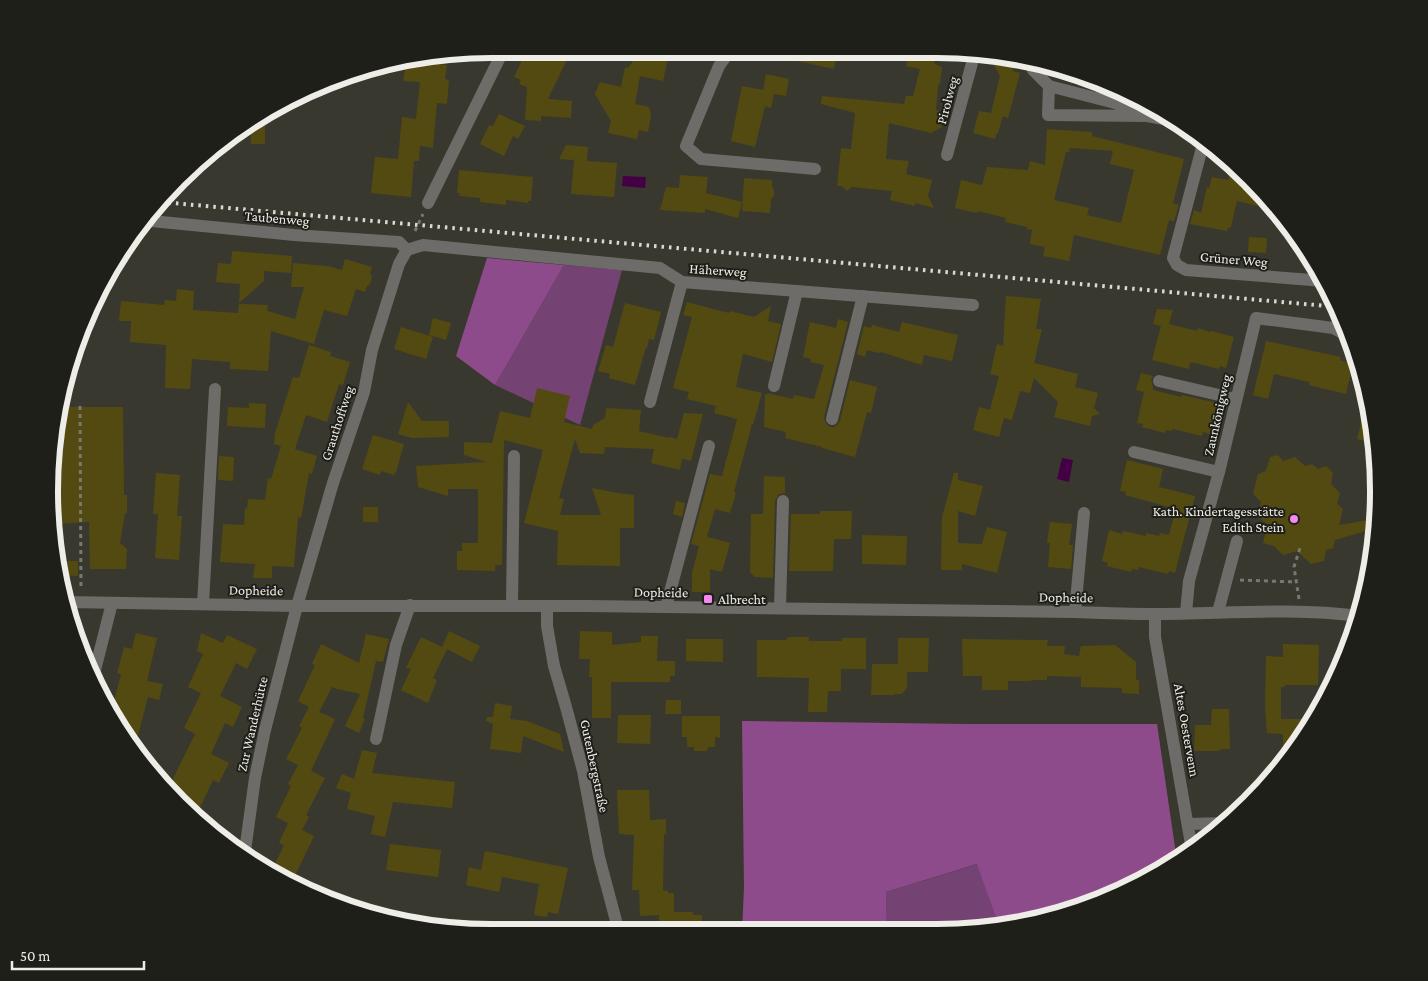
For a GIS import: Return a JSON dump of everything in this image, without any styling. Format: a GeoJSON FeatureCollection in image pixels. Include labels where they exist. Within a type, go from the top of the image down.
{"type":"FeatureCollection","features":[{"type":"Feature","properties":{"kind":"street"},"geometry":{"type":"LineString","coordinates":[[428,202],[500,58]]}},
{"type":"Feature","properties":{"kind":"street"},"geometry":{"type":"LineString","coordinates":[[725,58],[719,66],[686,146],[701,159],[815,169]]}},
{"type":"Feature","properties":{"kind":"street","name":"Pirolweg"},"geometry":{"type":"LineString","coordinates":[[947,155],[973,59]]}},
{"type":"Feature","properties":{"kind":"street"},"geometry":{"type":"LineString","coordinates":[[1034,68],[1049,86],[1114,103],[1147,116]]}},
{"type":"Feature","properties":{"kind":"street"},"geometry":{"type":"LineString","coordinates":[[1049,86],[1048,115],[1147,116],[1157,118]]}},
{"type":"Feature","properties":{"kind":"street","name":"Grüner Weg"},"geometry":{"type":"LineString","coordinates":[[1201,147],[1173,258],[1177,265],[1186,270],[1316,280]]}},
{"type":"Feature","properties":{"kind":"street","name":"Taubenweg"},"geometry":{"type":"LineString","coordinates":[[152,221],[294,235],[399,242],[407,250]]}},
{"type":"Feature","properties":{"kind":"street","name":"Häherweg"},"geometry":{"type":"LineString","coordinates":[[407,250],[423,245],[660,268],[682,282],[972,305]]}},
{"type":"Feature","properties":{"kind":"street","name":"Grauthoffweg"},"geometry":{"type":"LineString","coordinates":[[297,606],[333,483],[364,392],[375,342],[399,264],[407,250]]}},
{"type":"Feature","properties":{"kind":"street"},"geometry":{"type":"LineString","coordinates":[[650,402],[682,282]]}},
{"type":"Feature","properties":{"kind":"street"},"geometry":{"type":"LineString","coordinates":[[774,386],[797,291]]}},
{"type":"Feature","properties":{"kind":"street"},"geometry":{"type":"LineString","coordinates":[[832,419],[863,296]]}},
{"type":"Feature","properties":{"kind":"street","name":"Zaunkönigweg"},"geometry":{"type":"LineString","coordinates":[[1186,613],[1190,581],[1219,472],[1256,318],[1333,328],[1341,332]]}},
{"type":"Feature","properties":{"kind":"street"},"geometry":{"type":"LineString","coordinates":[[1159,381],[1236,399]]}},
{"type":"Feature","properties":{"kind":"street"},"geometry":{"type":"LineString","coordinates":[[203,604],[215,389]]}},
{"type":"Feature","properties":{"kind":"street"},"geometry":{"type":"LineString","coordinates":[[666,607],[708,446]]}},
{"type":"Feature","properties":{"kind":"street"},"geometry":{"type":"LineString","coordinates":[[1134,452],[1219,472]]}},
{"type":"Feature","properties":{"kind":"street"},"geometry":{"type":"LineString","coordinates":[[512,606],[514,456]]}},
{"type":"Feature","properties":{"kind":"street"},"geometry":{"type":"LineString","coordinates":[[780,608],[783,501]]}},
{"type":"Feature","properties":{"kind":"street"},"geometry":{"type":"LineString","coordinates":[[1075,612],[1084,513]]}},
{"type":"Feature","properties":{"kind":"street"},"geometry":{"type":"LineString","coordinates":[[1218,612],[1237,541]]}},
{"type":"Feature","properties":{"kind":"street","name":"Dopheide"},"geometry":{"type":"LineString","coordinates":[[72,602],[297,606],[780,608],[1155,614],[1324,612],[1352,615]]}},
{"type":"Feature","properties":{"kind":"street"},"geometry":{"type":"LineString","coordinates":[[96,668],[112,603]]}},
{"type":"Feature","properties":{"kind":"street"},"geometry":{"type":"LineString","coordinates":[[376,740],[396,645],[410,605]]}},
{"type":"Feature","properties":{"kind":"street","name":"Zur Wanderhütte"},"geometry":{"type":"LineString","coordinates":[[245,848],[255,778],[265,730],[297,606]]}},
{"type":"Feature","properties":{"kind":"street","name":"Gutenbergstraße"},"geometry":{"type":"LineString","coordinates":[[547,606],[547,626],[554,666],[583,771],[599,857],[617,924]]}},
{"type":"Feature","properties":{"kind":"street","name":"Altes Oestervenn"},"geometry":{"type":"LineString","coordinates":[[1155,614],[1155,637],[1191,842]]}},
{"type":"Feature","properties":{"kind":"street"},"geometry":{"type":"LineString","coordinates":[[1188,824],[1214,823]]}},
{"type":"Feature","properties":{"kind":"path"},"geometry":{"type":"LineString","coordinates":[[407,250],[428,202]]}},
{"type":"Feature","properties":{"kind":"path"},"geometry":{"type":"LineString","coordinates":[[80,406],[81,603]]}},
{"type":"Feature","properties":{"kind":"path"},"geometry":{"type":"LineString","coordinates":[[1300,548],[1294,567],[1300,612]]}},
{"type":"Feature","properties":{"kind":"path"},"geometry":{"type":"LineString","coordinates":[[1227,579],[1296,582]]}},
{"type":"Feature","properties":{"kind":"shaded area"},"geometry":{"type":"Polygon","coordinates":[[[623,176],[646,177],[645,188],[622,186],[623,176]]]}},
{"type":"Feature","properties":{"kind":"shaded area"},"geometry":{"type":"Polygon","coordinates":[[[487,258],[564,265],[495,385],[456,356],[487,258]]]}},
{"type":"Feature","properties":{"kind":"shaded area"},"geometry":{"type":"Polygon","coordinates":[[[564,265],[622,270],[580,425],[495,385],[564,265]]]}},
{"type":"Feature","properties":{"kind":"shaded area"},"geometry":{"type":"Polygon","coordinates":[[[1062,458],[1073,460],[1069,482],[1057,479],[1062,458]]]}},
{"type":"Feature","properties":{"kind":"shaded area"},"geometry":{"type":"Polygon","coordinates":[[[742,721],[1157,724],[1176,852],[1129,879],[1103,891],[1050,909],[1000,919],[996,918],[977,864],[886,892],[887,924],[742,924],[744,887],[742,721]]]}},
{"type":"Feature","properties":{"kind":"shaded area"},"geometry":{"type":"Polygon","coordinates":[[[978,864],[996,918],[1000,919],[966,923],[887,924],[886,892],[978,864]]]}},
{"type":"Feature","properties":{"kind":"building"},"geometry":{"type":"Polygon","coordinates":[[[523,58],[568,58],[548,99],[572,101],[571,118],[541,116],[541,121],[525,120],[527,87],[519,84],[521,80],[514,77],[523,58]]]}},
{"type":"Feature","properties":{"kind":"building"},"geometry":{"type":"Polygon","coordinates":[[[635,58],[668,58],[663,81],[640,76],[635,104],[646,106],[650,109],[651,116],[648,132],[639,130],[637,139],[608,133],[611,121],[595,94],[600,82],[621,87],[625,67],[628,68],[635,58]]]}},
{"type":"Feature","properties":{"kind":"building"},"geometry":{"type":"Polygon","coordinates":[[[784,58],[836,58],[834,69],[784,58]]]}},
{"type":"Feature","properties":{"kind":"building"},"geometry":{"type":"Polygon","coordinates":[[[908,58],[933,58],[935,64],[942,67],[936,110],[940,111],[938,121],[942,127],[931,133],[889,123],[886,159],[909,161],[906,174],[932,180],[928,196],[934,208],[915,203],[915,206],[890,200],[892,191],[852,187],[847,191],[842,186],[837,186],[841,148],[851,149],[855,113],[821,104],[822,96],[904,104],[906,96],[913,96],[920,69],[906,66],[908,58]]]}},
{"type":"Feature","properties":{"kind":"building"},"geometry":{"type":"Polygon","coordinates":[[[991,61],[1014,65],[1013,71],[1020,73],[1008,118],[1003,116],[995,139],[973,133],[979,111],[991,113],[1000,76],[991,61]]]}},
{"type":"Feature","properties":{"kind":"building"},"geometry":{"type":"Polygon","coordinates":[[[426,62],[447,65],[445,79],[449,80],[447,104],[437,103],[433,148],[420,146],[419,161],[414,161],[411,197],[371,193],[375,157],[398,159],[402,117],[416,119],[420,82],[403,81],[405,66],[426,62]]]}},
{"type":"Feature","properties":{"kind":"building"},"geometry":{"type":"Polygon","coordinates":[[[766,74],[789,79],[786,96],[774,94],[771,108],[765,106],[755,147],[731,141],[742,86],[763,90],[766,74]]]}},
{"type":"Feature","properties":{"kind":"building"},"geometry":{"type":"Polygon","coordinates":[[[499,114],[525,126],[518,139],[513,136],[504,156],[480,144],[489,125],[493,126],[499,114]]]}},
{"type":"Feature","properties":{"kind":"building"},"geometry":{"type":"Polygon","coordinates":[[[265,122],[265,144],[251,144],[251,129],[265,122]]]}},
{"type":"Feature","properties":{"kind":"building"},"geometry":{"type":"Polygon","coordinates":[[[1047,129],[1092,132],[1092,136],[1184,159],[1173,203],[1179,205],[1174,221],[1169,220],[1160,255],[1074,235],[1069,261],[1043,256],[1045,247],[1030,244],[1032,230],[1027,229],[1027,227],[1005,222],[1006,218],[955,208],[961,180],[982,185],[987,167],[1028,170],[1030,161],[1045,165],[1047,129]],[[1070,148],[1069,152],[1066,152],[1054,200],[1089,208],[1087,215],[1121,223],[1134,170],[1110,164],[1113,151],[1070,148]]]}},
{"type":"Feature","properties":{"kind":"building"},"geometry":{"type":"Polygon","coordinates":[[[566,145],[588,147],[587,161],[617,163],[614,197],[571,194],[574,160],[559,159],[566,145]]]}},
{"type":"Feature","properties":{"kind":"building"},"geometry":{"type":"Polygon","coordinates":[[[459,170],[533,177],[531,201],[528,201],[528,203],[506,200],[506,205],[480,202],[480,198],[459,196],[460,194],[457,193],[459,170]]]}},
{"type":"Feature","properties":{"kind":"building"},"geometry":{"type":"Polygon","coordinates":[[[1230,172],[1265,207],[1237,201],[1231,227],[1227,231],[1190,224],[1194,210],[1201,213],[1207,187],[1209,188],[1212,177],[1228,180],[1230,172]]]}},
{"type":"Feature","properties":{"kind":"building"},"geometry":{"type":"Polygon","coordinates":[[[680,175],[708,177],[706,193],[742,202],[738,218],[705,209],[705,213],[660,210],[666,187],[679,188],[680,175]]]}},
{"type":"Feature","properties":{"kind":"building"},"geometry":{"type":"Polygon","coordinates":[[[744,178],[772,180],[774,196],[771,199],[770,213],[742,211],[744,178]]]}},
{"type":"Feature","properties":{"kind":"building"},"geometry":{"type":"Polygon","coordinates":[[[1249,237],[1267,238],[1266,253],[1248,252],[1249,237]]]}},
{"type":"Feature","properties":{"kind":"building"},"geometry":{"type":"Polygon","coordinates":[[[232,251],[292,256],[291,273],[264,271],[264,281],[239,303],[240,284],[216,282],[218,263],[231,264],[232,251]]]}},
{"type":"Feature","properties":{"kind":"building"},"geometry":{"type":"Polygon","coordinates":[[[345,259],[372,267],[370,273],[372,277],[365,292],[356,289],[347,316],[324,310],[314,344],[271,331],[268,371],[230,369],[230,362],[192,359],[190,389],[165,388],[166,345],[130,342],[131,321],[119,321],[121,301],[164,305],[165,300],[176,301],[177,289],[194,291],[193,310],[238,313],[239,304],[268,305],[267,311],[295,319],[304,287],[291,287],[293,263],[327,266],[342,270],[345,259]]]}},
{"type":"Feature","properties":{"kind":"building"},"geometry":{"type":"Polygon","coordinates":[[[1006,296],[1041,299],[1036,329],[1042,329],[1034,363],[1078,374],[1075,387],[1098,393],[1094,408],[1100,414],[1092,416],[1090,426],[1054,417],[1058,402],[1034,378],[1030,393],[1020,391],[1012,420],[1004,418],[999,437],[973,430],[979,407],[990,410],[999,376],[990,374],[997,344],[1003,346],[1006,296]]]}},
{"type":"Feature","properties":{"kind":"building"},"geometry":{"type":"Polygon","coordinates":[[[687,302],[729,313],[730,311],[754,317],[771,306],[768,321],[781,324],[772,362],[743,354],[736,387],[762,393],[752,424],[730,513],[715,509],[707,537],[730,543],[722,572],[710,569],[710,592],[692,592],[692,573],[699,546],[691,544],[710,474],[722,476],[737,419],[714,413],[716,406],[687,399],[689,392],[673,388],[692,317],[683,315],[687,302]]]}},
{"type":"Feature","properties":{"kind":"building"},"geometry":{"type":"Polygon","coordinates":[[[625,303],[661,312],[654,340],[649,339],[635,385],[609,378],[610,374],[598,371],[606,345],[613,347],[625,303]]]}},
{"type":"Feature","properties":{"kind":"building"},"geometry":{"type":"Polygon","coordinates":[[[1157,309],[1173,310],[1169,324],[1197,331],[1198,328],[1234,337],[1226,368],[1220,366],[1219,369],[1190,362],[1189,369],[1152,360],[1161,326],[1153,324],[1157,309]]]}},
{"type":"Feature","properties":{"kind":"building"},"geometry":{"type":"Polygon","coordinates":[[[433,318],[451,323],[446,340],[429,335],[433,318]]]}},
{"type":"Feature","properties":{"kind":"building"},"geometry":{"type":"Polygon","coordinates":[[[838,319],[848,322],[824,417],[826,424],[834,427],[840,421],[850,380],[877,387],[871,413],[867,412],[855,457],[785,438],[786,432],[764,427],[765,394],[793,399],[794,395],[814,399],[824,365],[810,362],[811,359],[803,357],[810,322],[836,328],[838,319]]]}},
{"type":"Feature","properties":{"kind":"building"},"geometry":{"type":"Polygon","coordinates":[[[902,322],[958,335],[952,361],[924,355],[922,365],[881,352],[867,350],[865,357],[857,354],[864,326],[871,328],[872,325],[899,332],[902,322]]]}},
{"type":"Feature","properties":{"kind":"building"},"geometry":{"type":"Polygon","coordinates":[[[401,327],[433,337],[426,359],[394,349],[401,327]]]}},
{"type":"Feature","properties":{"kind":"building"},"geometry":{"type":"Polygon","coordinates":[[[1266,341],[1341,357],[1340,360],[1352,364],[1346,394],[1309,385],[1309,382],[1274,374],[1268,399],[1253,395],[1266,341]]]}},
{"type":"Feature","properties":{"kind":"building"},"geometry":{"type":"Polygon","coordinates":[[[309,345],[331,352],[330,356],[350,362],[343,385],[339,384],[327,422],[306,415],[295,449],[317,456],[312,474],[309,473],[301,518],[298,517],[294,567],[272,566],[272,578],[253,578],[255,564],[220,562],[223,524],[244,525],[245,508],[247,509],[248,499],[265,500],[268,478],[271,479],[281,446],[274,444],[275,433],[293,377],[299,378],[309,345]]]}},
{"type":"Feature","properties":{"kind":"building"},"geometry":{"type":"Polygon","coordinates":[[[1141,373],[1153,376],[1151,380],[1153,390],[1217,403],[1210,434],[1203,432],[1202,436],[1173,429],[1172,431],[1166,430],[1165,433],[1142,427],[1143,424],[1137,423],[1144,392],[1136,390],[1141,373]]]}},
{"type":"Feature","properties":{"kind":"building"},"geometry":{"type":"Polygon","coordinates":[[[537,388],[570,396],[564,422],[592,429],[593,425],[605,418],[606,408],[641,410],[639,431],[677,439],[684,413],[703,414],[691,461],[682,459],[680,470],[651,463],[654,449],[605,447],[604,454],[580,453],[575,439],[559,498],[564,499],[560,515],[601,515],[592,488],[634,495],[634,528],[620,528],[620,566],[557,565],[558,531],[524,523],[543,450],[504,440],[502,565],[495,565],[495,571],[457,570],[457,551],[462,551],[462,543],[478,543],[478,489],[448,489],[448,496],[418,487],[416,466],[486,462],[464,455],[464,442],[492,443],[500,411],[530,418],[537,388]]]}},
{"type":"Feature","properties":{"kind":"building"},"geometry":{"type":"Polygon","coordinates":[[[408,402],[422,421],[449,421],[449,437],[412,438],[398,434],[408,402]]]}},
{"type":"Feature","properties":{"kind":"building"},"geometry":{"type":"Polygon","coordinates":[[[249,403],[266,404],[265,428],[227,426],[228,407],[249,408],[249,403]]]}},
{"type":"Feature","properties":{"kind":"building"},"geometry":{"type":"Polygon","coordinates":[[[66,407],[123,407],[124,495],[127,495],[127,513],[125,513],[120,543],[127,549],[126,569],[90,569],[89,522],[59,524],[58,462],[66,407]]]}},
{"type":"Feature","properties":{"kind":"building"},"geometry":{"type":"Polygon","coordinates":[[[1363,414],[1368,442],[1357,439],[1363,414]]]}},
{"type":"Feature","properties":{"kind":"building"},"geometry":{"type":"Polygon","coordinates":[[[373,435],[404,444],[394,475],[381,471],[380,475],[362,469],[373,435]]]}},
{"type":"Feature","properties":{"kind":"building"},"geometry":{"type":"Polygon","coordinates":[[[1278,455],[1283,461],[1295,457],[1305,466],[1312,464],[1318,469],[1326,466],[1333,473],[1331,484],[1340,493],[1337,504],[1343,509],[1339,525],[1370,520],[1369,530],[1335,540],[1333,548],[1326,550],[1324,561],[1311,564],[1297,551],[1283,555],[1274,546],[1263,543],[1267,525],[1258,516],[1261,502],[1253,494],[1258,474],[1266,471],[1270,457],[1278,455]]]}},
{"type":"Feature","properties":{"kind":"building"},"geometry":{"type":"Polygon","coordinates":[[[219,456],[234,457],[233,481],[218,480],[219,456]]]}},
{"type":"Feature","properties":{"kind":"building"},"geometry":{"type":"Polygon","coordinates":[[[1127,460],[1163,469],[1159,487],[1195,496],[1175,573],[1169,571],[1168,574],[1139,567],[1138,570],[1132,569],[1131,572],[1107,566],[1108,563],[1102,561],[1109,530],[1122,534],[1123,531],[1146,536],[1146,533],[1159,536],[1160,533],[1169,535],[1176,509],[1125,495],[1126,492],[1120,491],[1127,460]]]}},
{"type":"Feature","properties":{"kind":"building"},"geometry":{"type":"Polygon","coordinates":[[[156,473],[180,475],[177,516],[182,516],[179,560],[155,558],[158,514],[153,514],[156,473]]]}},
{"type":"Feature","properties":{"kind":"building"},"geometry":{"type":"Polygon","coordinates":[[[954,473],[958,473],[958,480],[983,486],[975,516],[958,511],[958,543],[982,544],[987,527],[1007,532],[997,573],[962,564],[962,570],[941,570],[942,517],[954,473]]]}},
{"type":"Feature","properties":{"kind":"building"},"geometry":{"type":"Polygon","coordinates":[[[764,476],[785,477],[785,493],[779,494],[775,501],[773,578],[755,577],[750,572],[751,514],[763,514],[764,476]]]}},
{"type":"Feature","properties":{"kind":"building"},"geometry":{"type":"Polygon","coordinates":[[[676,501],[685,503],[682,517],[673,514],[676,501]]]}},
{"type":"Feature","properties":{"kind":"building"},"geometry":{"type":"Polygon","coordinates":[[[363,507],[378,507],[378,522],[363,522],[363,507]]]}},
{"type":"Feature","properties":{"kind":"building"},"geometry":{"type":"Polygon","coordinates":[[[820,511],[852,511],[851,539],[834,539],[833,571],[789,571],[791,514],[820,514],[820,511]]]}},
{"type":"Feature","properties":{"kind":"building"},"geometry":{"type":"Polygon","coordinates":[[[1050,522],[1072,524],[1069,545],[1073,545],[1071,569],[1048,567],[1050,543],[1047,543],[1050,522]]]}},
{"type":"Feature","properties":{"kind":"building"},"geometry":{"type":"Polygon","coordinates":[[[862,535],[907,536],[906,565],[862,564],[862,535]]]}},
{"type":"Feature","properties":{"kind":"building"},"geometry":{"type":"Polygon","coordinates":[[[64,561],[78,561],[78,576],[66,575],[64,561]]]}},
{"type":"Feature","properties":{"kind":"building"},"geometry":{"type":"Polygon","coordinates":[[[449,631],[480,646],[472,662],[447,649],[433,678],[437,680],[428,703],[401,690],[411,669],[406,668],[421,637],[442,647],[449,631]]]}},
{"type":"Feature","properties":{"kind":"building"},"geometry":{"type":"Polygon","coordinates":[[[580,631],[612,632],[612,645],[641,642],[641,636],[658,636],[657,661],[675,661],[675,676],[670,676],[670,682],[611,682],[611,718],[592,718],[592,677],[589,677],[590,659],[579,659],[580,631]]]}},
{"type":"Feature","properties":{"kind":"building"},"geometry":{"type":"Polygon","coordinates":[[[136,633],[157,638],[147,681],[163,684],[159,700],[148,697],[137,740],[114,703],[121,674],[117,673],[124,647],[132,649],[136,633]]]}},
{"type":"Feature","properties":{"kind":"building"},"geometry":{"type":"Polygon","coordinates":[[[201,633],[223,643],[227,635],[257,649],[247,669],[236,663],[220,696],[242,707],[233,727],[225,723],[211,754],[229,763],[219,783],[213,780],[199,810],[171,783],[195,734],[184,728],[201,693],[188,687],[203,654],[197,651],[201,633]]]}},
{"type":"Feature","properties":{"kind":"building"},"geometry":{"type":"Polygon","coordinates":[[[366,634],[389,639],[383,662],[376,661],[363,718],[365,719],[359,733],[345,726],[360,694],[332,687],[319,712],[335,719],[311,771],[325,778],[306,815],[309,817],[302,830],[314,836],[295,877],[274,865],[284,845],[279,843],[288,823],[276,817],[291,786],[288,784],[298,765],[286,759],[302,728],[299,726],[309,707],[298,701],[315,665],[312,664],[321,644],[359,663],[366,634]]]}},
{"type":"Feature","properties":{"kind":"building"},"geometry":{"type":"Polygon","coordinates":[[[789,637],[809,637],[809,641],[842,641],[842,638],[866,638],[866,669],[841,669],[841,691],[828,691],[827,712],[808,712],[809,678],[757,677],[757,640],[786,640],[789,637]]]}},
{"type":"Feature","properties":{"kind":"building"},"geometry":{"type":"Polygon","coordinates":[[[898,638],[929,638],[928,672],[907,672],[907,688],[902,694],[871,695],[872,664],[898,664],[898,638]]]}},
{"type":"Feature","properties":{"kind":"building"},"geometry":{"type":"Polygon","coordinates":[[[686,639],[723,639],[723,662],[686,661],[686,639]]]}},
{"type":"Feature","properties":{"kind":"building"},"geometry":{"type":"Polygon","coordinates":[[[962,639],[1048,640],[1047,646],[1065,646],[1064,654],[1079,656],[1081,646],[1115,645],[1136,662],[1136,680],[1139,680],[1139,694],[1122,693],[1122,688],[1081,687],[1081,677],[1047,676],[1047,680],[1008,681],[1008,690],[982,690],[982,676],[963,676],[962,639]]]}},
{"type":"Feature","properties":{"kind":"building"},"geometry":{"type":"Polygon","coordinates":[[[1283,644],[1319,645],[1318,685],[1285,685],[1285,687],[1281,687],[1281,719],[1305,719],[1283,751],[1283,734],[1267,733],[1265,706],[1266,656],[1283,657],[1283,644]]]}},
{"type":"Feature","properties":{"kind":"building"},"geometry":{"type":"Polygon","coordinates":[[[666,700],[681,700],[681,714],[665,714],[666,700]]]}},
{"type":"Feature","properties":{"kind":"building"},"geometry":{"type":"Polygon","coordinates":[[[495,703],[512,706],[510,719],[527,721],[560,734],[564,752],[523,736],[521,753],[490,749],[493,724],[486,721],[487,717],[493,717],[495,703]]]}},
{"type":"Feature","properties":{"kind":"building"},"geometry":{"type":"Polygon","coordinates":[[[1212,709],[1229,709],[1230,749],[1194,751],[1195,725],[1211,725],[1212,709]]]}},
{"type":"Feature","properties":{"kind":"building"},"geometry":{"type":"Polygon","coordinates":[[[618,715],[651,715],[650,744],[617,743],[618,715]]]}},
{"type":"Feature","properties":{"kind":"building"},"geometry":{"type":"Polygon","coordinates":[[[682,716],[720,716],[720,738],[715,737],[715,747],[708,747],[707,751],[694,751],[694,747],[687,747],[687,737],[682,737],[682,716]]]}},
{"type":"Feature","properties":{"kind":"building"},"geometry":{"type":"Polygon","coordinates":[[[362,750],[377,753],[372,773],[455,782],[452,808],[393,802],[385,837],[371,834],[375,816],[347,809],[351,793],[336,788],[342,774],[354,779],[362,750]]]}},
{"type":"Feature","properties":{"kind":"building"},"geometry":{"type":"Polygon","coordinates":[[[617,790],[649,790],[650,820],[666,819],[663,890],[668,891],[668,893],[674,893],[674,912],[693,912],[693,915],[702,915],[702,924],[659,924],[659,915],[640,916],[639,890],[632,890],[634,835],[619,834],[617,790]]]}},
{"type":"Feature","properties":{"kind":"building"},"geometry":{"type":"Polygon","coordinates":[[[390,844],[441,850],[438,877],[386,870],[390,844]]]}},
{"type":"Feature","properties":{"kind":"building"},"geometry":{"type":"Polygon","coordinates":[[[485,851],[568,868],[558,914],[548,912],[547,917],[534,915],[539,884],[502,877],[499,892],[466,885],[469,867],[481,870],[485,851]]]}},
{"type":"Feature","properties":{"kind":"railway"},"geometry":{"type":"LineString","coordinates":[[167,203],[1329,306]]}},
{"type":"Feature","properties":{"kind":"place","name":"Kath. Kindertagesstätte Edith Stein"},"geometry":{"type":"Point","coordinates":[1294,519]}},
{"type":"Feature","properties":{"kind":"place","name":"Albrecht"},"geometry":{"type":"Point","coordinates":[708,599]}}]}
